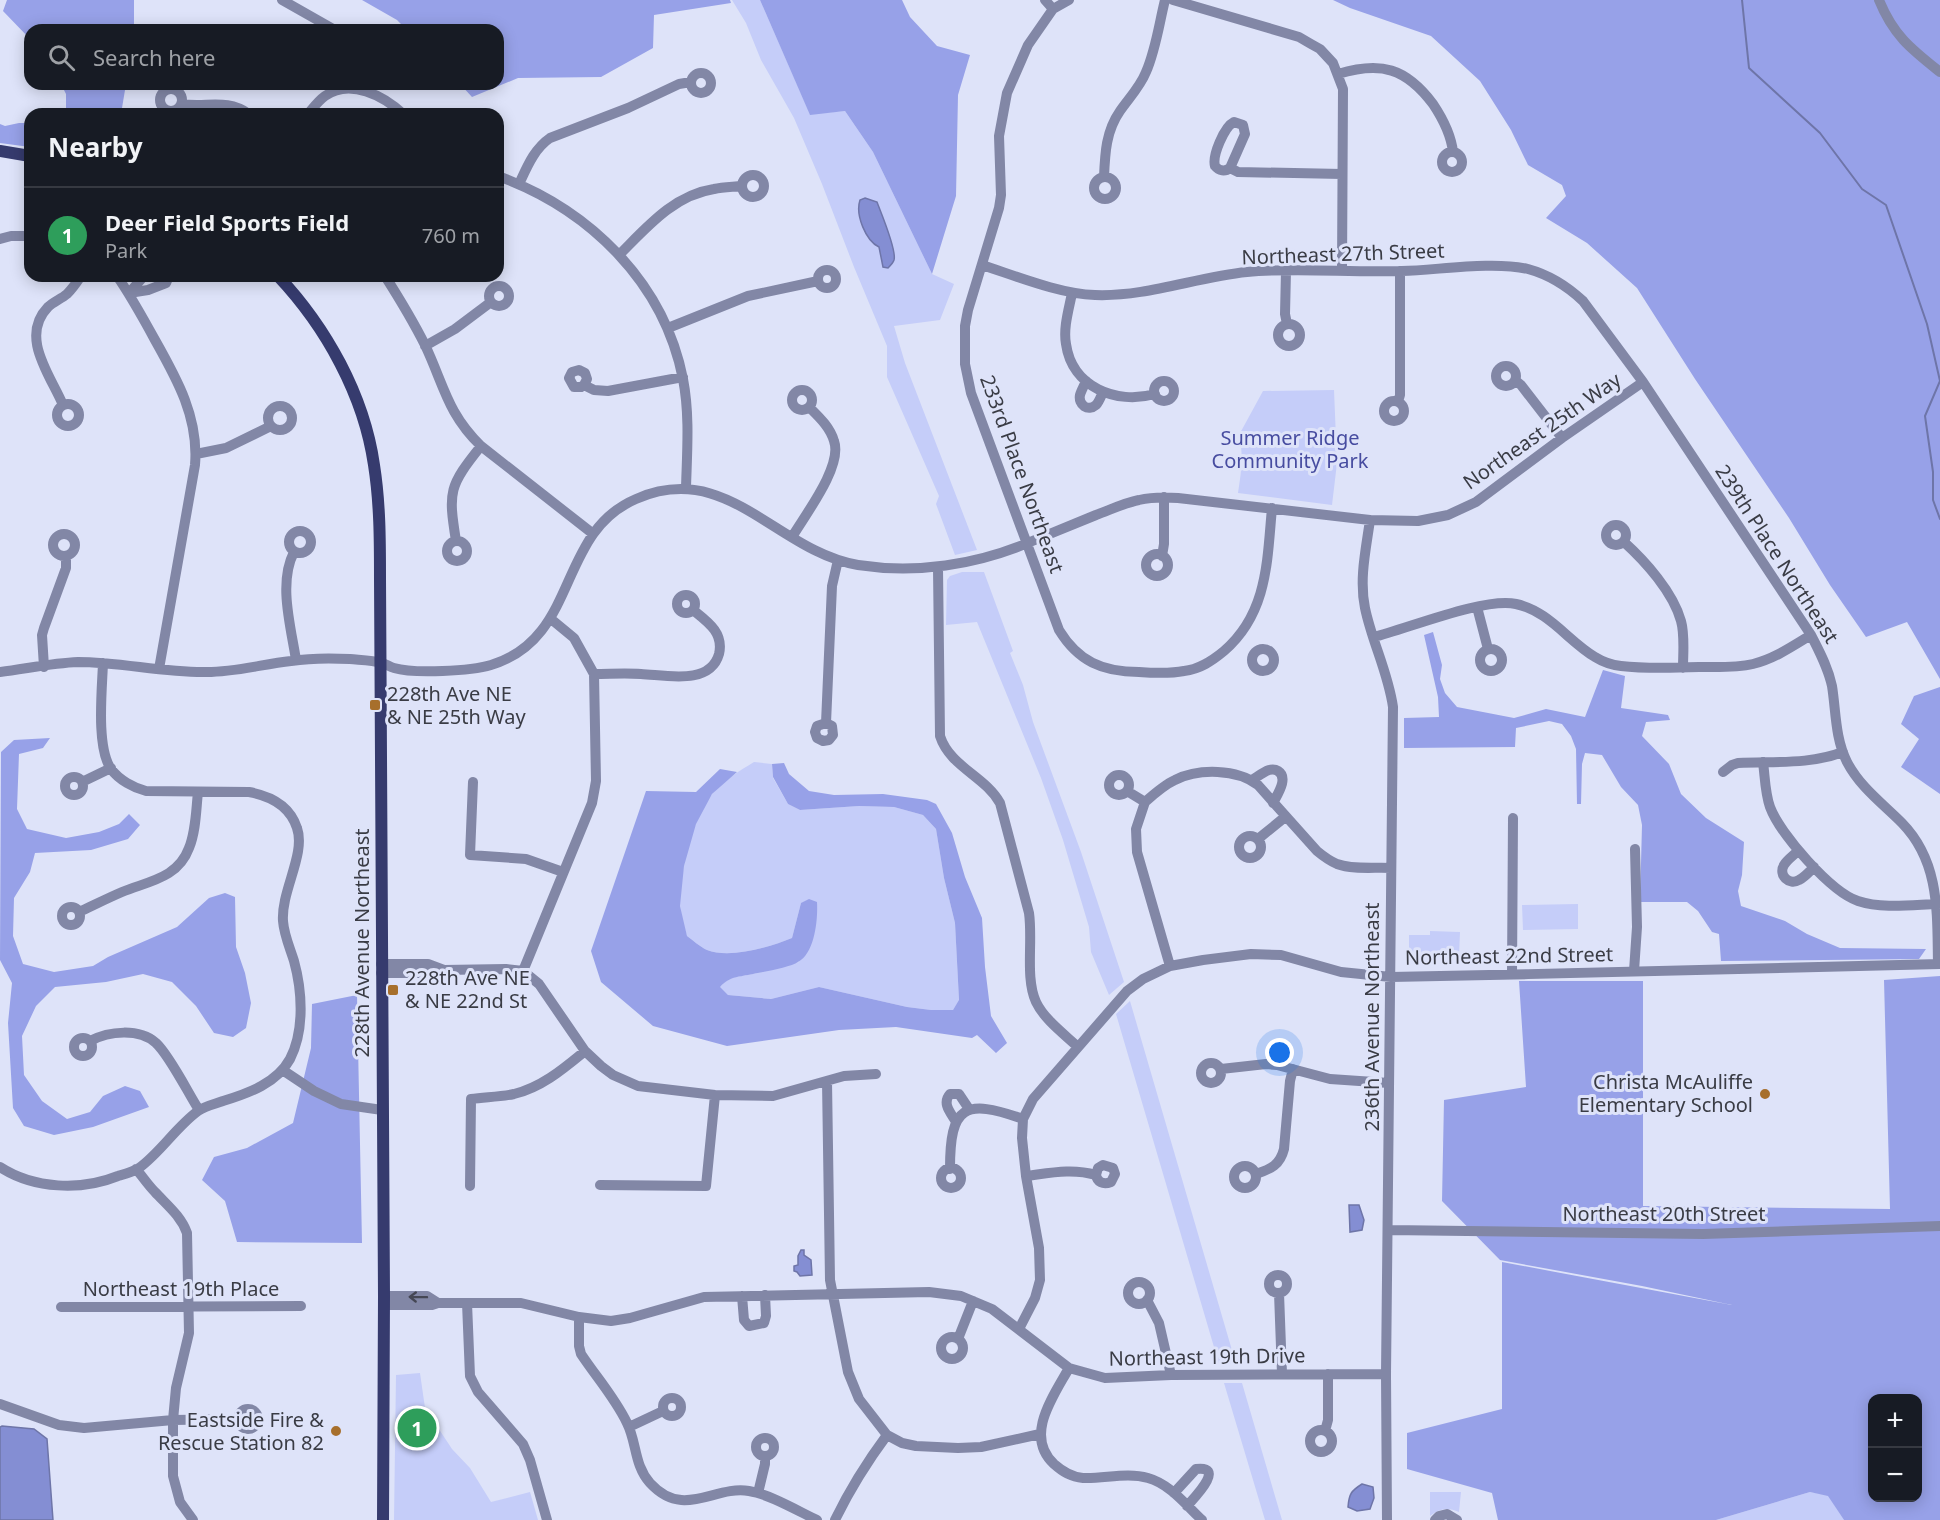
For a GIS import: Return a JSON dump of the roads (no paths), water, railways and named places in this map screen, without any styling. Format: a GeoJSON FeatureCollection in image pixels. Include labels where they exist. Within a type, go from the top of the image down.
{"type":"FeatureCollection","features":[{"type":"Feature","properties":{"kind":"main road"},"geometry":{"type":"LineString","coordinates":[[0,151],[24,155]]}},
{"type":"Feature","properties":{"kind":"main road","name":"228th Avenue Northeast"},"geometry":{"type":"LineString","coordinates":[[283,282],[324,336],[345,372],[368,435],[378,492],[384,1300],[383,1520]]}},
{"type":"Feature","properties":{"kind":"street"},"geometry":{"type":"LineString","coordinates":[[282,0],[324,24]]}},
{"type":"Feature","properties":{"kind":"street"},"geometry":{"type":"LineString","coordinates":[[1045,0],[1053,9],[1069,0]]}},
{"type":"Feature","properties":{"kind":"street"},"geometry":{"type":"LineString","coordinates":[[1104,177],[1104,158],[1109,133],[1120,111],[1140,85],[1146,73],[1152,58],[1165,0]]}},
{"type":"Feature","properties":{"kind":"street"},"geometry":{"type":"LineString","coordinates":[[1173,0],[1299,37],[1320,49],[1333,63],[1343,89],[1342,270]]}},
{"type":"Feature","properties":{"kind":"street"},"geometry":{"type":"LineString","coordinates":[[1879,0],[1884,14],[1899,37],[1940,72]]}},
{"type":"Feature","properties":{"kind":"street","name":"233rd Place Northeast"},"geometry":{"type":"LineString","coordinates":[[1053,9],[1028,45],[1007,93],[999,136],[1001,195],[999,208],[965,326],[966,370],[971,393],[1059,630],[1066,641],[1087,660],[1104,669],[1160,673],[1184,671],[1201,666],[1216,657],[1237,639]]}},
{"type":"Feature","properties":{"kind":"street"},"geometry":{"type":"LineString","coordinates":[[1338,74],[1361,68],[1373,68],[1396,72],[1412,80],[1421,88],[1440,115],[1453,152]]}},
{"type":"Feature","properties":{"kind":"street"},"geometry":{"type":"LineString","coordinates":[[519,184],[535,152],[542,143],[550,138],[628,108],[679,84],[691,82]]}},
{"type":"Feature","properties":{"kind":"street"},"geometry":{"type":"LineString","coordinates":[[313,108],[324,96],[333,91],[343,90]]}},
{"type":"Feature","properties":{"kind":"street"},"geometry":{"type":"LineString","coordinates":[[370,90],[396,108]]}},
{"type":"Feature","properties":{"kind":"street"},"geometry":{"type":"LineString","coordinates":[[181,104],[228,105],[240,108]]}},
{"type":"Feature","properties":{"kind":"street"},"geometry":{"type":"LineString","coordinates":[[1230,168],[1238,172],[1342,174]]}},
{"type":"Feature","properties":{"kind":"street"},"geometry":{"type":"LineString","coordinates":[[504,178],[546,197],[580,219],[620,254],[668,328],[683,377],[687,422],[686,488]]}},
{"type":"Feature","properties":{"kind":"street"},"geometry":{"type":"LineString","coordinates":[[620,254],[652,222],[685,199],[714,189],[742,186]]}},
{"type":"Feature","properties":{"kind":"street"},"geometry":{"type":"LineString","coordinates":[[0,239],[24,236]]}},
{"type":"Feature","properties":{"kind":"street","name":"Northeast 27th Street"},"geometry":{"type":"LineString","coordinates":[[982,265],[1072,293],[1114,296],[1248,272],[1400,271],[1504,266],[1530,270]]}},
{"type":"Feature","properties":{"kind":"street","name":"239th Place Northeast"},"geometry":{"type":"LineString","coordinates":[[1530,270],[1559,281],[1582,301],[1643,382],[1811,635],[1827,668],[1843,752],[1853,772],[1866,790],[1904,825],[1922,849],[1933,874],[1937,904],[1939,964]]}},
{"type":"Feature","properties":{"kind":"street"},"geometry":{"type":"LineString","coordinates":[[1286,271],[1287,324]]}},
{"type":"Feature","properties":{"kind":"street"},"geometry":{"type":"LineString","coordinates":[[1398,402],[1400,395],[1400,271]]}},
{"type":"Feature","properties":{"kind":"street"},"geometry":{"type":"LineString","coordinates":[[668,328],[748,296],[818,281]]}},
{"type":"Feature","properties":{"kind":"street"},"geometry":{"type":"LineString","coordinates":[[63,405],[38,353],[35,341],[38,322],[46,309],[67,294],[76,282]]}},
{"type":"Feature","properties":{"kind":"street"},"geometry":{"type":"LineString","coordinates":[[121,282],[185,395],[195,435],[196,454],[159,669]]}},
{"type":"Feature","properties":{"kind":"street"},"geometry":{"type":"LineString","coordinates":[[129,293],[139,282]]}},
{"type":"Feature","properties":{"kind":"street"},"geometry":{"type":"LineString","coordinates":[[129,293],[156,287],[166,282]]}},
{"type":"Feature","properties":{"kind":"street"},"geometry":{"type":"LineString","coordinates":[[388,282],[425,346],[453,412],[466,432],[592,533]]}},
{"type":"Feature","properties":{"kind":"street"},"geometry":{"type":"LineString","coordinates":[[1072,293],[1065,342],[1072,363],[1086,381],[1103,392],[1121,397],[1135,398],[1155,394]]}},
{"type":"Feature","properties":{"kind":"street"},"geometry":{"type":"LineString","coordinates":[[425,346],[455,329],[492,302]]}},
{"type":"Feature","properties":{"kind":"street"},"geometry":{"type":"LineString","coordinates":[[584,385],[594,390],[608,391],[683,377]]}},
{"type":"Feature","properties":{"kind":"street"},"geometry":{"type":"LineString","coordinates":[[1515,380],[1562,438]]}},
{"type":"Feature","properties":{"kind":"street"},"geometry":{"type":"LineString","coordinates":[[1086,381],[1079,397],[1085,407],[1094,407],[1103,392]]}},
{"type":"Feature","properties":{"kind":"street","name":"Northeast 25th Way"},"geometry":{"type":"LineString","coordinates":[[0,672],[76,662],[187,673],[212,672],[296,660],[351,659],[380,662],[395,668],[411,670],[452,670],[491,665],[506,659],[526,646],[541,632],[551,619],[592,533],[605,519],[632,500],[648,494],[686,488],[705,491],[734,502],[805,545],[838,560],[860,565],[938,568],[975,560],[1027,544],[1135,501],[1164,497],[1370,520],[1418,521],[1448,515],[1476,502],[1643,382]]}},
{"type":"Feature","properties":{"kind":"street"},"geometry":{"type":"LineString","coordinates":[[792,537],[832,470],[836,456],[830,431],[809,407]]}},
{"type":"Feature","properties":{"kind":"street"},"geometry":{"type":"LineString","coordinates":[[196,454],[226,448],[271,426]]}},
{"type":"Feature","properties":{"kind":"street"},"geometry":{"type":"LineString","coordinates":[[456,541],[451,495],[462,470],[481,446]]}},
{"type":"Feature","properties":{"kind":"street"},"geometry":{"type":"LineString","coordinates":[[1161,556],[1164,544],[1164,497]]}},
{"type":"Feature","properties":{"kind":"street"},"geometry":{"type":"LineString","coordinates":[[1254,653],[1237,639],[1250,620],[1262,591],[1272,508]]}},
{"type":"Feature","properties":{"kind":"street","name":"236th Avenue Northeast"},"geometry":{"type":"LineString","coordinates":[[1370,520],[1364,569],[1365,609],[1387,675],[1393,707],[1386,1374],[1387,1520]]}},
{"type":"Feature","properties":{"kind":"street"},"geometry":{"type":"LineString","coordinates":[[1624,542],[1650,568],[1676,608],[1681,620],[1683,668]]}},
{"type":"Feature","properties":{"kind":"street"},"geometry":{"type":"LineString","coordinates":[[294,552],[288,569],[287,583],[296,660]]}},
{"type":"Feature","properties":{"kind":"street"},"geometry":{"type":"LineString","coordinates":[[44,667],[42,635],[66,568],[66,556]]}},
{"type":"Feature","properties":{"kind":"street"},"geometry":{"type":"LineString","coordinates":[[826,723],[832,586],[838,560]]}},
{"type":"Feature","properties":{"kind":"street"},"geometry":{"type":"LineString","coordinates":[[938,568],[940,736],[953,759],[995,795],[1000,803],[1032,930],[1030,979],[1032,990],[1037,1003],[1046,1015],[1078,1047]]}},
{"type":"Feature","properties":{"kind":"street"},"geometry":{"type":"LineString","coordinates":[[1374,637],[1477,607],[1504,603],[1534,610],[1594,657],[1618,666],[1736,667],[1765,660],[1811,635]]}},
{"type":"Feature","properties":{"kind":"street"},"geometry":{"type":"LineString","coordinates":[[1477,607],[1488,649]]}},
{"type":"Feature","properties":{"kind":"street"},"geometry":{"type":"LineString","coordinates":[[594,674],[681,677],[705,672],[713,666],[717,659],[720,650],[719,640],[711,624],[693,610]]}},
{"type":"Feature","properties":{"kind":"street"},"geometry":{"type":"LineString","coordinates":[[523,971],[595,791],[594,674],[574,638],[551,619]]}},
{"type":"Feature","properties":{"kind":"street"},"geometry":{"type":"LineString","coordinates":[[0,1167],[15,1175],[51,1185],[72,1186],[107,1181],[136,1169],[148,1160],[199,1110],[255,1089],[277,1077],[284,1071],[295,1047],[300,1018],[300,996],[283,923],[283,907],[299,850],[300,836],[292,816],[274,799],[263,794],[146,791],[128,783],[111,768],[106,757],[101,705],[104,663]]}},
{"type":"Feature","properties":{"kind":"street"},"geometry":{"type":"LineString","coordinates":[[1723,772],[1738,763],[1818,759],[1843,752]]}},
{"type":"Feature","properties":{"kind":"street"},"geometry":{"type":"LineString","coordinates":[[1763,762],[1766,792],[1778,824],[1798,851],[1848,897],[1857,901],[1885,905],[1937,904]]}},
{"type":"Feature","properties":{"kind":"street"},"geometry":{"type":"LineString","coordinates":[[82,782],[111,768]]}},
{"type":"Feature","properties":{"kind":"street"},"geometry":{"type":"LineString","coordinates":[[1250,779],[1271,769],[1280,772],[1283,781],[1273,803]]}},
{"type":"Feature","properties":{"kind":"street"},"geometry":{"type":"LineString","coordinates":[[1170,966],[1137,852],[1136,829],[1144,802],[1163,787],[1186,776],[1220,773],[1235,774],[1250,779],[1317,851],[1338,865],[1391,868]]}},
{"type":"Feature","properties":{"kind":"street"},"geometry":{"type":"LineString","coordinates":[[473,782],[470,855],[526,858],[562,872]]}},
{"type":"Feature","properties":{"kind":"street"},"geometry":{"type":"LineString","coordinates":[[1127,791],[1144,802]]}},
{"type":"Feature","properties":{"kind":"street"},"geometry":{"type":"LineString","coordinates":[[80,912],[122,892],[163,878],[180,864],[190,847],[198,792]]}},
{"type":"Feature","properties":{"kind":"street"},"geometry":{"type":"LineString","coordinates":[[1258,839],[1285,818]]}},
{"type":"Feature","properties":{"kind":"street"},"geometry":{"type":"LineString","coordinates":[[1512,974],[1513,818]]}},
{"type":"Feature","properties":{"kind":"street"},"geometry":{"type":"LineString","coordinates":[[1634,971],[1637,927],[1635,849]]}},
{"type":"Feature","properties":{"kind":"street"},"geometry":{"type":"LineString","coordinates":[[1798,851],[1784,865],[1782,872],[1785,878],[1790,882],[1797,882],[1814,867]]}},
{"type":"Feature","properties":{"kind":"street","name":"Northeast 22nd Street"},"geometry":{"type":"LineString","coordinates":[[1023,1119],[1033,1099],[1127,991],[1143,979],[1170,966],[1203,960],[1267,953],[1341,972],[1390,977],[1939,964]]}},
{"type":"Feature","properties":{"kind":"street"},"geometry":{"type":"LineString","coordinates":[[381,968],[432,973],[444,970],[523,971],[539,984],[585,1051],[607,1071],[625,1082],[638,1086],[715,1095],[773,1096],[855,1074],[876,1074]]}},
{"type":"Feature","properties":{"kind":"street"},"geometry":{"type":"LineString","coordinates":[[90,1041],[97,1037],[119,1033],[130,1033],[151,1039],[162,1050],[199,1110]]}},
{"type":"Feature","properties":{"kind":"street"},"geometry":{"type":"LineString","coordinates":[[470,1186],[471,1099],[511,1095],[527,1090],[555,1075],[585,1051]]}},
{"type":"Feature","properties":{"kind":"street"},"geometry":{"type":"LineString","coordinates":[[1221,1069],[1266,1064],[1330,1079],[1389,1083]]}},
{"type":"Feature","properties":{"kind":"street"},"geometry":{"type":"LineString","coordinates":[[1256,1174],[1276,1165],[1282,1157],[1293,1069]]}},
{"type":"Feature","properties":{"kind":"street"},"geometry":{"type":"LineString","coordinates":[[284,1071],[314,1091],[341,1104],[382,1110]]}},
{"type":"Feature","properties":{"kind":"street"},"geometry":{"type":"LineString","coordinates":[[828,1081],[830,1280],[848,1372],[854,1389],[867,1411],[887,1435],[902,1443],[916,1446],[981,1447],[1040,1434]]}},
{"type":"Feature","properties":{"kind":"street"},"geometry":{"type":"LineString","coordinates":[[955,1120],[945,1103],[950,1094],[959,1094],[969,1109]]}},
{"type":"Feature","properties":{"kind":"street"},"geometry":{"type":"LineString","coordinates":[[600,1185],[706,1186],[715,1095]]}},
{"type":"Feature","properties":{"kind":"street"},"geometry":{"type":"LineString","coordinates":[[950,1169],[950,1143],[955,1120],[961,1113],[969,1109],[1005,1113],[1023,1119],[1022,1138],[1026,1176],[1039,1248],[1040,1280],[1035,1298],[1019,1329]]}},
{"type":"Feature","properties":{"kind":"street"},"geometry":{"type":"LineString","coordinates":[[136,1169],[184,1224],[188,1244],[188,1342],[178,1375],[173,1420],[173,1476],[176,1492],[183,1508],[194,1520]]}},
{"type":"Feature","properties":{"kind":"street"},"geometry":{"type":"LineString","coordinates":[[1026,1176],[1072,1170],[1096,1174]]}},
{"type":"Feature","properties":{"kind":"street","name":"Northeast 20th Street"},"geometry":{"type":"LineString","coordinates":[[1389,1230],[1702,1234],[1940,1226]]}},
{"type":"Feature","properties":{"kind":"street","name":"Northeast 19th Drive"},"geometry":{"type":"LineString","coordinates":[[384,1300],[427,1296],[438,1302],[522,1304],[600,1321],[620,1320],[704,1297],[947,1293],[992,1309],[1069,1368],[1105,1378],[1171,1375],[1386,1374]]}},
{"type":"Feature","properties":{"kind":"street"},"geometry":{"type":"LineString","coordinates":[[1280,1293],[1282,1374]]}},
{"type":"Feature","properties":{"kind":"street"},"geometry":{"type":"LineString","coordinates":[[741,1296],[744,1320],[749,1326],[756,1326],[764,1323],[765,1296]]}},
{"type":"Feature","properties":{"kind":"street"},"geometry":{"type":"LineString","coordinates":[[1147,1300],[1159,1323],[1171,1375]]}},
{"type":"Feature","properties":{"kind":"street"},"geometry":{"type":"LineString","coordinates":[[958,1339],[973,1301]]}},
{"type":"Feature","properties":{"kind":"street"},"geometry":{"type":"LineString","coordinates":[[467,1303],[470,1376],[478,1392],[523,1444],[530,1460],[547,1520]]}},
{"type":"Feature","properties":{"kind":"street","name":"Northeast 19th Place"},"geometry":{"type":"LineString","coordinates":[[61,1307],[302,1306]]}},
{"type":"Feature","properties":{"kind":"street"},"geometry":{"type":"LineString","coordinates":[[579,1317],[581,1354],[618,1405],[629,1427],[640,1468],[651,1485],[663,1493],[690,1501],[732,1491],[758,1493],[817,1520]]}},
{"type":"Feature","properties":{"kind":"street"},"geometry":{"type":"LineString","coordinates":[[1069,1368],[1047,1410],[1040,1434],[1045,1454],[1061,1471],[1072,1476],[1095,1478],[1137,1476],[1159,1482],[1202,1520]]}},
{"type":"Feature","properties":{"kind":"street"},"geometry":{"type":"LineString","coordinates":[[1325,1431],[1328,1420],[1328,1374]]}},
{"type":"Feature","properties":{"kind":"street"},"geometry":{"type":"LineString","coordinates":[[0,1404],[68,1427],[84,1428],[173,1420],[238,1419]]}},
{"type":"Feature","properties":{"kind":"street"},"geometry":{"type":"LineString","coordinates":[[629,1427],[663,1411]]}},
{"type":"Feature","properties":{"kind":"street"},"geometry":{"type":"LineString","coordinates":[[836,1520],[854,1482],[887,1435]]}},
{"type":"Feature","properties":{"kind":"street"},"geometry":{"type":"LineString","coordinates":[[758,1493],[765,1457]]}},
{"type":"Feature","properties":{"kind":"street"},"geometry":{"type":"LineString","coordinates":[[1174,1493],[1196,1469],[1201,1468],[1206,1471],[1209,1476],[1208,1482],[1187,1506]]}},
{"type":"Feature","properties":{"kind":"street"},"geometry":{"type":"LineString","coordinates":[[1435,1520],[1447,1514],[1457,1520]]}},
{"type":"Feature","properties":{"kind":"waterway"},"geometry":{"type":"LineString","coordinates":[[1742,0],[1749,68],[1820,133],[1862,189],[1886,205],[1927,324],[1940,381],[1925,416],[1933,472],[1933,500],[1940,519]]}},
{"type":"Feature","properties":{"kind":"place","name":"228th Ave NE & NE 25th Way"},"geometry":{"type":"Point","coordinates":[375,705]}},
{"type":"Feature","properties":{"kind":"place","name":"228th Ave NE & NE 22nd St"},"geometry":{"type":"Point","coordinates":[393,990]}},
{"type":"Feature","properties":{"kind":"place","name":"Christa McAuliffe Elementary School"},"geometry":{"type":"Point","coordinates":[1765,1094]}},
{"type":"Feature","properties":{"kind":"place","name":"Deer Field Sports Field"},"geometry":{"type":"Point","coordinates":[417,1428]}},
{"type":"Feature","properties":{"kind":"place","name":"Eastside Fire & Rescue Station 82"},"geometry":{"type":"Point","coordinates":[336,1431]}},
{"type":"Feature","properties":{"kind":"park label","name":"Summer Ridge Community Park"},"geometry":{"type":"Point","coordinates":[1290,450]}}]}
